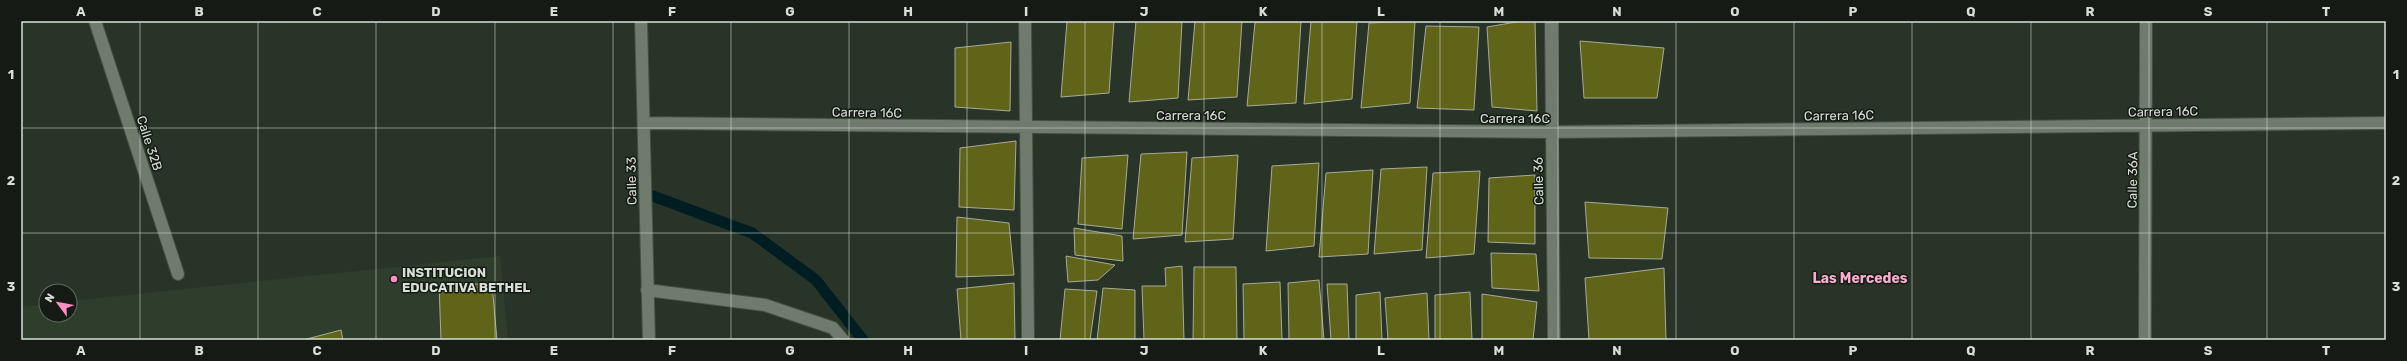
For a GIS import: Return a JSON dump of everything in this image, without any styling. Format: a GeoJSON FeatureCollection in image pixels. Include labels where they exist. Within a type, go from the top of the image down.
{"type":"FeatureCollection","features":[{"type":"Feature","properties":{"kind":"street","name":"Calle 32B"},"geometry":{"type":"LineString","coordinates":[[95,21],[178,274]]}},
{"type":"Feature","properties":{"kind":"street","name":"Calle 33"},"geometry":{"type":"LineString","coordinates":[[641,21],[649,340]]}},
{"type":"Feature","properties":{"kind":"street"},"geometry":{"type":"LineString","coordinates":[[1025,21],[1028,340]]}},
{"type":"Feature","properties":{"kind":"street","name":"Calle 36"},"geometry":{"type":"LineString","coordinates":[[1551,21],[1554,340]]}},
{"type":"Feature","properties":{"kind":"street","name":"Calle 36A"},"geometry":{"type":"LineString","coordinates":[[2145,340],[2147,125],[2146,21]]}},
{"type":"Feature","properties":{"kind":"street","name":"Carrera 16C"},"geometry":{"type":"LineString","coordinates":[[644,123],[1026,128],[1552,132],[2386,123]]}},
{"type":"Feature","properties":{"kind":"street"},"geometry":{"type":"LineString","coordinates":[[647,290],[765,305],[833,328],[843,340]]}},
{"type":"Feature","properties":{"kind":"shaded area","name":"INSTITUCION EDUCATIVA BETHEL"},"geometry":{"type":"Polygon","coordinates":[[[500,256],[508,340],[21,340],[21,307],[38,305],[38,323],[78,323],[78,300],[500,256]]]}},
{"type":"Feature","properties":{"kind":"building"},"geometry":{"type":"Polygon","coordinates":[[[1067,21],[1114,21],[1109,93],[1061,97],[1067,21]]]}},
{"type":"Feature","properties":{"kind":"building"},"geometry":{"type":"Polygon","coordinates":[[[1136,21],[1182,21],[1178,98],[1129,102],[1136,21]]]}},
{"type":"Feature","properties":{"kind":"building"},"geometry":{"type":"Polygon","coordinates":[[[1195,21],[1242,21],[1237,97],[1188,100],[1195,21]]]}},
{"type":"Feature","properties":{"kind":"building"},"geometry":{"type":"Polygon","coordinates":[[[1301,21],[1296,103],[1247,106],[1255,22],[1301,21]]]}},
{"type":"Feature","properties":{"kind":"building"},"geometry":{"type":"Polygon","coordinates":[[[1311,21],[1357,21],[1352,99],[1304,104],[1311,21]]]}},
{"type":"Feature","properties":{"kind":"building"},"geometry":{"type":"Polygon","coordinates":[[[1415,21],[1410,103],[1361,108],[1369,23],[1415,21]]]}},
{"type":"Feature","properties":{"kind":"building"},"geometry":{"type":"Polygon","coordinates":[[[1522,21],[1535,21],[1537,111],[1492,107],[1487,27],[1522,21]]]}},
{"type":"Feature","properties":{"kind":"building"},"geometry":{"type":"Polygon","coordinates":[[[1426,26],[1479,27],[1474,110],[1417,108],[1426,26]]]}},
{"type":"Feature","properties":{"kind":"building"},"geometry":{"type":"Polygon","coordinates":[[[1580,41],[1664,48],[1657,98],[1584,98],[1580,41]]]}},
{"type":"Feature","properties":{"kind":"building"},"geometry":{"type":"Polygon","coordinates":[[[1011,42],[1010,111],[955,107],[955,48],[1011,42]]]}},
{"type":"Feature","properties":{"kind":"building"},"geometry":{"type":"Polygon","coordinates":[[[1016,141],[1014,210],[959,207],[960,148],[1016,141]]]}},
{"type":"Feature","properties":{"kind":"building"},"geometry":{"type":"Polygon","coordinates":[[[1187,152],[1182,235],[1133,239],[1141,154],[1187,152]]]}},
{"type":"Feature","properties":{"kind":"building"},"geometry":{"type":"Polygon","coordinates":[[[1128,155],[1122,229],[1078,224],[1082,158],[1128,155]]]}},
{"type":"Feature","properties":{"kind":"building"},"geometry":{"type":"Polygon","coordinates":[[[1238,155],[1233,239],[1185,242],[1192,158],[1238,155]]]}},
{"type":"Feature","properties":{"kind":"building"},"geometry":{"type":"Polygon","coordinates":[[[1319,163],[1314,246],[1266,251],[1272,166],[1319,163]]]}},
{"type":"Feature","properties":{"kind":"building"},"geometry":{"type":"Polygon","coordinates":[[[1427,167],[1422,250],[1374,254],[1381,169],[1427,167]]]}},
{"type":"Feature","properties":{"kind":"building"},"geometry":{"type":"Polygon","coordinates":[[[1373,170],[1368,254],[1319,257],[1326,173],[1373,170]]]}},
{"type":"Feature","properties":{"kind":"building"},"geometry":{"type":"Polygon","coordinates":[[[1480,171],[1474,254],[1426,258],[1433,173],[1480,171]]]}},
{"type":"Feature","properties":{"kind":"building"},"geometry":{"type":"Polygon","coordinates":[[[1535,175],[1535,244],[1488,242],[1489,178],[1535,175]]]}},
{"type":"Feature","properties":{"kind":"building"},"geometry":{"type":"Polygon","coordinates":[[[1585,202],[1668,208],[1662,259],[1589,258],[1585,202]]]}},
{"type":"Feature","properties":{"kind":"building"},"geometry":{"type":"Polygon","coordinates":[[[957,217],[1009,223],[1014,275],[956,277],[957,217]]]}},
{"type":"Feature","properties":{"kind":"building"},"geometry":{"type":"Polygon","coordinates":[[[1074,228],[1122,236],[1123,261],[1075,255],[1074,228]]]}},
{"type":"Feature","properties":{"kind":"building"},"geometry":{"type":"Polygon","coordinates":[[[1491,253],[1536,254],[1539,291],[1492,288],[1491,253]]]}},
{"type":"Feature","properties":{"kind":"building"},"geometry":{"type":"Polygon","coordinates":[[[1066,256],[1115,265],[1098,280],[1068,282],[1066,256]]]}},
{"type":"Feature","properties":{"kind":"building"},"geometry":{"type":"Polygon","coordinates":[[[1182,266],[1184,340],[1144,340],[1142,286],[1166,286],[1165,268],[1182,266]]]}},
{"type":"Feature","properties":{"kind":"building"},"geometry":{"type":"Polygon","coordinates":[[[1194,267],[1236,267],[1237,340],[1193,340],[1194,267]]]}},
{"type":"Feature","properties":{"kind":"building"},"geometry":{"type":"Polygon","coordinates":[[[1664,268],[1666,340],[1589,340],[1585,278],[1664,268]]]}},
{"type":"Feature","properties":{"kind":"building"},"geometry":{"type":"Polygon","coordinates":[[[1319,280],[1324,340],[1289,340],[1288,283],[1319,280]]]}},
{"type":"Feature","properties":{"kind":"building"},"geometry":{"type":"Polygon","coordinates":[[[1280,282],[1282,340],[1244,340],[1243,284],[1280,282]]]}},
{"type":"Feature","properties":{"kind":"building"},"geometry":{"type":"Polygon","coordinates":[[[1014,283],[1015,340],[961,340],[957,289],[1014,283]]]}},
{"type":"Feature","properties":{"kind":"building"},"geometry":{"type":"Polygon","coordinates":[[[439,284],[492,284],[497,340],[441,340],[439,284]]]}},
{"type":"Feature","properties":{"kind":"building"},"geometry":{"type":"Polygon","coordinates":[[[1327,284],[1347,284],[1349,340],[1331,340],[1327,284]]]}},
{"type":"Feature","properties":{"kind":"building"},"geometry":{"type":"Polygon","coordinates":[[[1103,288],[1135,290],[1135,340],[1097,340],[1103,288]]]}},
{"type":"Feature","properties":{"kind":"building"},"geometry":{"type":"Polygon","coordinates":[[[1065,289],[1097,291],[1090,340],[1060,340],[1065,289]]]}},
{"type":"Feature","properties":{"kind":"building"},"geometry":{"type":"Polygon","coordinates":[[[1380,292],[1382,340],[1356,340],[1356,295],[1380,292]]]}},
{"type":"Feature","properties":{"kind":"building"},"geometry":{"type":"Polygon","coordinates":[[[1470,292],[1472,340],[1435,340],[1435,295],[1470,292]]]}},
{"type":"Feature","properties":{"kind":"building"},"geometry":{"type":"Polygon","coordinates":[[[1427,293],[1429,340],[1388,340],[1385,298],[1427,293]]]}},
{"type":"Feature","properties":{"kind":"building"},"geometry":{"type":"Polygon","coordinates":[[[1482,294],[1537,302],[1533,340],[1482,340],[1482,294]]]}},
{"type":"Feature","properties":{"kind":"building"},"geometry":{"type":"Polygon","coordinates":[[[341,330],[343,340],[303,340],[341,330]]]}},
{"type":"Feature","properties":{"kind":"waterway"},"geometry":{"type":"LineString","coordinates":[[653,196],[752,233],[816,280],[863,340]]}},
{"type":"Feature","properties":{"kind":"place","name":"INSTITUCION EDUCATIVA BETHEL"},"geometry":{"type":"Point","coordinates":[394,279]}},
{"type":"Feature","properties":{"kind":"district","name":"Las Mercedes"},"geometry":{"type":"Point","coordinates":[1860,278]}}]}
